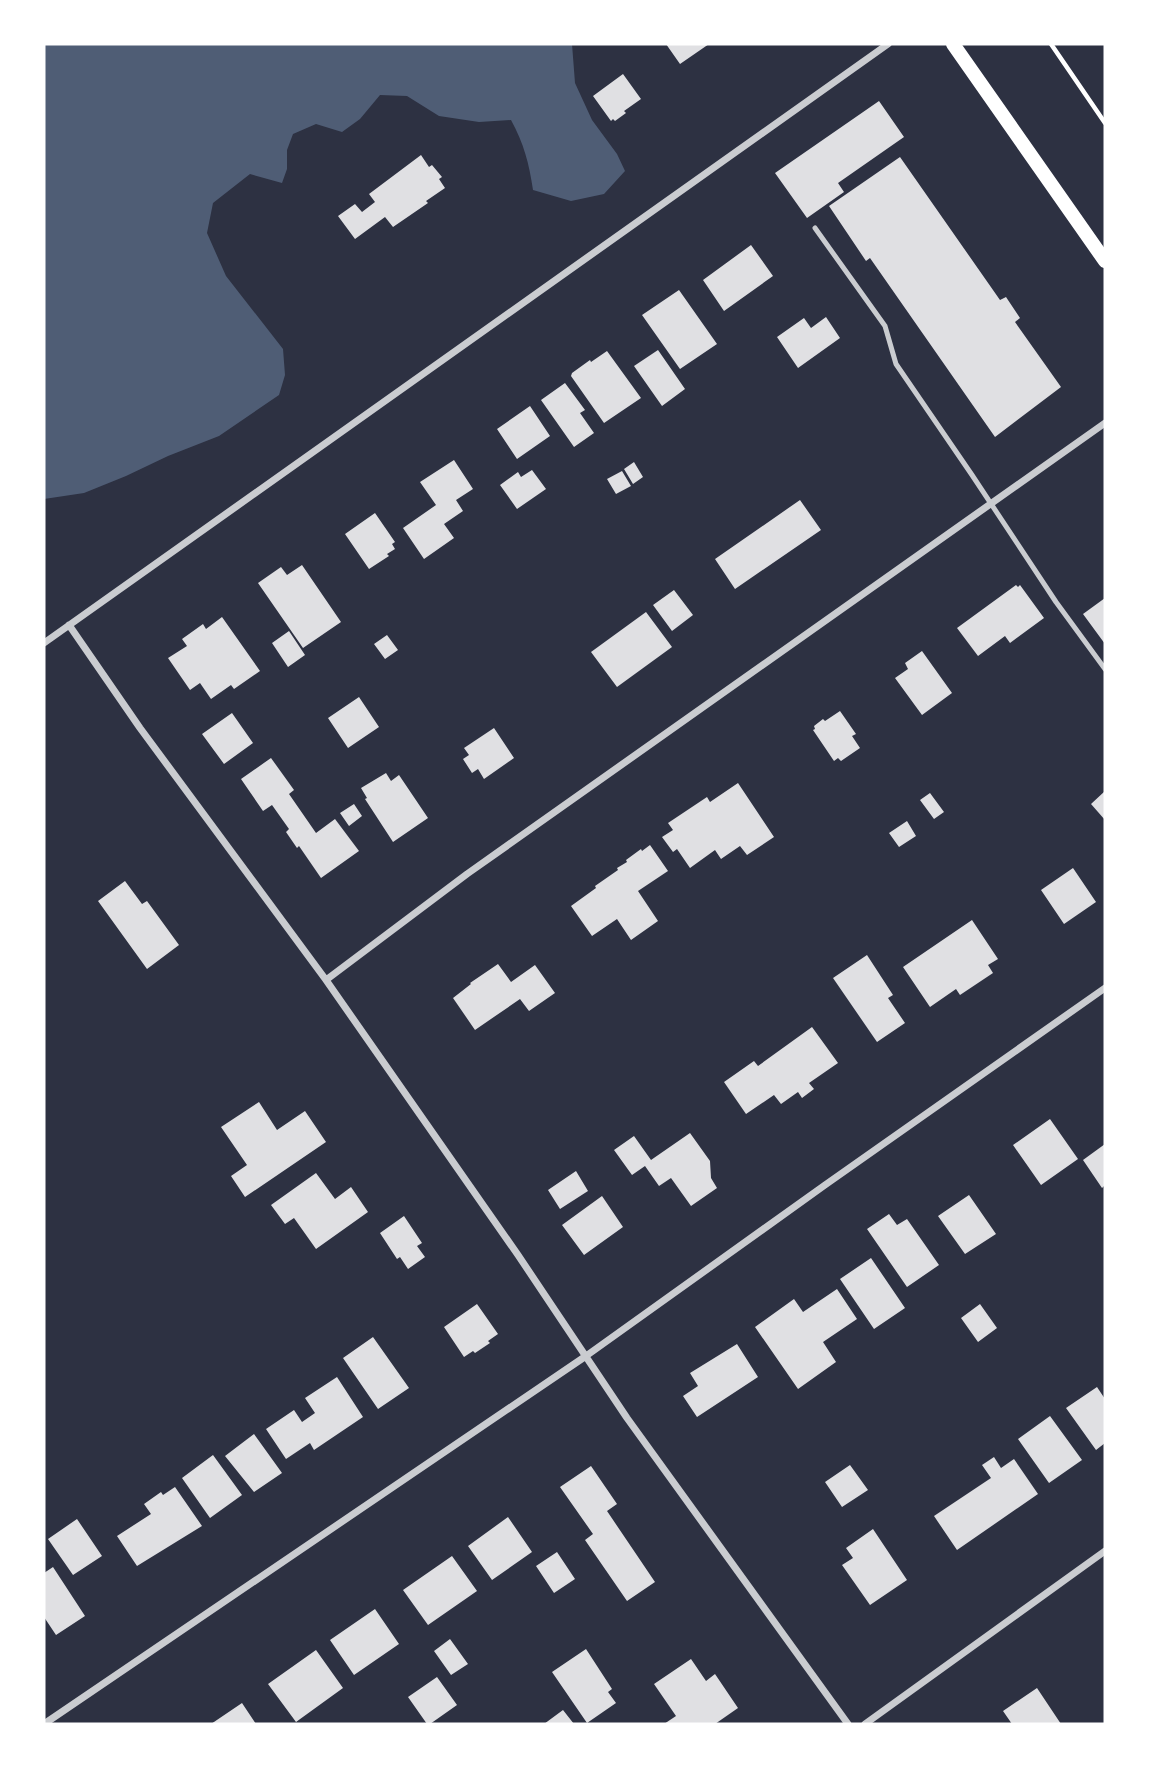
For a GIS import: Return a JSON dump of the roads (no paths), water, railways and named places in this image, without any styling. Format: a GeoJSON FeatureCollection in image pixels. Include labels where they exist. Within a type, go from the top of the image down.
{"type":"FeatureCollection","features":[{"type":"Feature","properties":{"kind":"main road"},"geometry":{"type":"LineString","coordinates":[[953,44],[1105,261]]}},
{"type":"Feature","properties":{"kind":"street"},"geometry":{"type":"LineString","coordinates":[[44,643],[888,44]]}},
{"type":"Feature","properties":{"kind":"street"},"geometry":{"type":"LineString","coordinates":[[327,980],[467,874],[1105,423]]}},
{"type":"Feature","properties":{"kind":"street"},"geometry":{"type":"LineString","coordinates":[[69,625],[140,728],[327,980],[635,1429],[848,1724]]}},
{"type":"Feature","properties":{"kind":"street"},"geometry":{"type":"LineString","coordinates":[[44,1724],[586,1356],[1105,988]]}},
{"type":"Feature","properties":{"kind":"street"},"geometry":{"type":"LineString","coordinates":[[865,1724],[1105,1551]]}},
{"type":"Feature","properties":{"kind":"lane"},"geometry":{"type":"LineString","coordinates":[[815,228],[885,327],[896,364],[1056,602],[1105,669]]}},
{"type":"Feature","properties":{"kind":"water"},"geometry":{"type":"Polygon","coordinates":[[[44,44],[572,44],[575,83],[592,120],[617,154],[625,171],[604,194],[571,201],[533,190],[525,154],[511,120],[479,122],[439,116],[407,96],[380,95],[360,119],[342,132],[316,124],[293,134],[287,150],[287,169],[282,183],[250,174],[213,203],[207,233],[226,276],[283,349],[285,375],[279,395],[219,436],[84,493],[44,499],[44,44]]]}}]}
